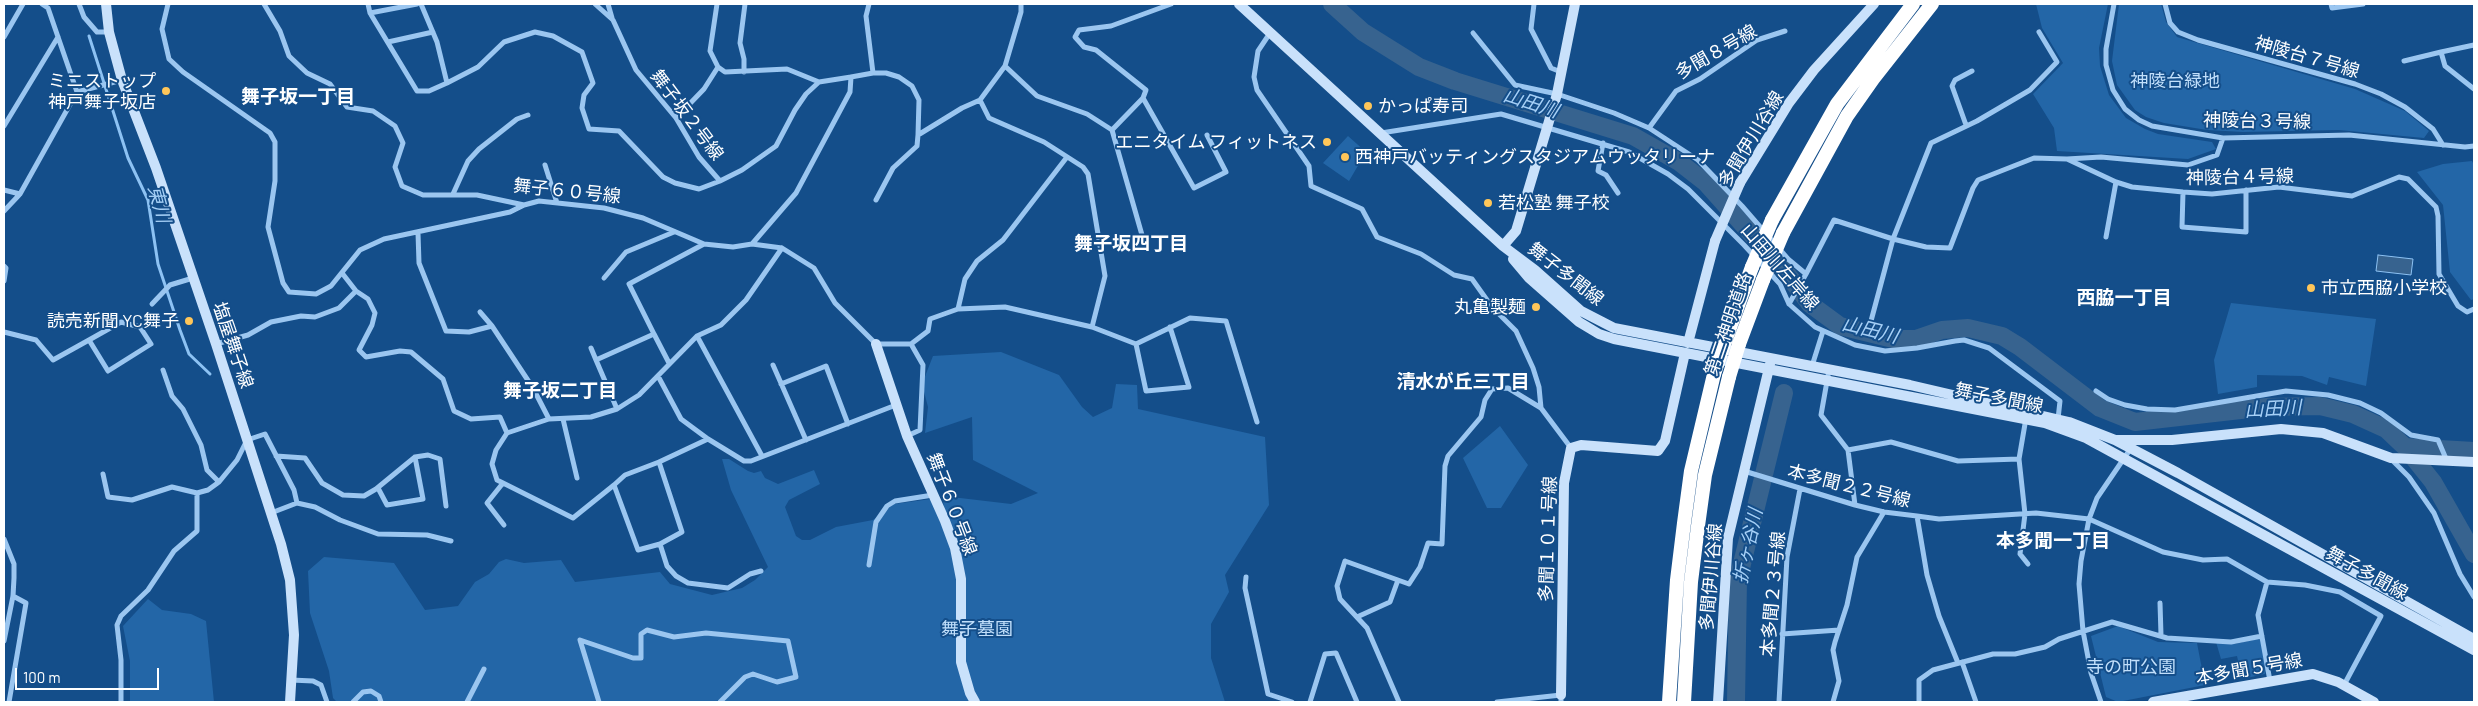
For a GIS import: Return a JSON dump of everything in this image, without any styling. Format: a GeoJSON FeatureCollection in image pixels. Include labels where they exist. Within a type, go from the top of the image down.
{"type":"FeatureCollection","features":[{"type":"Feature","properties":{"kind":"highway","name":"第二神明道路"},"geometry":{"type":"LineString","coordinates":[[1669,702],[1677,580],[1691,471],[1714,374],[1725,341],[1752,267],[1772,220],[1837,104],[1912,4]]}},
{"type":"Feature","properties":{"kind":"highway","name":"第二神明道路"},"geometry":{"type":"LineString","coordinates":[[1684,702],[1691,582],[1707,467],[1739,344],[1762,280],[1783,234],[1847,116],[1932,4]]}},
{"type":"Feature","properties":{"kind":"street"},"geometry":{"type":"LineString","coordinates":[[4,37],[23,4]]}},
{"type":"Feature","properties":{"kind":"street"},"geometry":{"type":"LineString","coordinates":[[4,211],[20,194],[77,92],[48,8],[42,4]]}},
{"type":"Feature","properties":{"kind":"street"},"geometry":{"type":"LineString","coordinates":[[79,4],[84,17],[97,32],[109,32]]}},
{"type":"Feature","properties":{"kind":"street","name":"塩屋舞子線"},"geometry":{"type":"LineString","coordinates":[[106,4],[109,32],[122,80],[156,168],[216,344],[271,513],[290,580],[294,635],[290,702]]}},
{"type":"Feature","properties":{"kind":"street"},"geometry":{"type":"LineString","coordinates":[[168,4],[162,29],[169,59],[183,72],[270,133],[275,142],[275,181],[268,227],[283,283],[289,292],[316,294],[331,286],[360,250],[384,239],[510,212],[524,205]]}},
{"type":"Feature","properties":{"kind":"street","name":"舞子６０号線"},"geometry":{"type":"LineString","coordinates":[[264,4],[280,31],[289,56],[307,73],[330,84],[347,107],[373,110],[395,126],[403,143],[394,167],[402,186],[423,195],[477,195],[524,205],[539,201],[604,208],[633,215],[704,244],[733,247],[752,244],[782,248],[814,268],[835,303],[876,344],[907,436],[955,548],[961,579],[961,662],[970,693],[975,702]]}},
{"type":"Feature","properties":{"kind":"street"},"geometry":{"type":"LineString","coordinates":[[368,4],[370,14],[417,91],[429,91],[478,67],[504,42],[535,32],[553,36],[582,52],[593,83],[584,95],[582,108],[590,129],[619,131],[663,177],[675,183],[699,189],[720,181]]}},
{"type":"Feature","properties":{"kind":"street"},"geometry":{"type":"LineString","coordinates":[[370,14],[417,4]]}},
{"type":"Feature","properties":{"kind":"street"},"geometry":{"type":"LineString","coordinates":[[421,4],[433,32],[446,83]]}},
{"type":"Feature","properties":{"kind":"street","name":"舞子坂２号線"},"geometry":{"type":"LineString","coordinates":[[595,4],[613,20],[636,70],[676,118],[699,157],[720,181],[742,170],[776,146],[795,110],[806,94],[819,82]]}},
{"type":"Feature","properties":{"kind":"street"},"geometry":{"type":"LineString","coordinates":[[608,4],[613,20]]}},
{"type":"Feature","properties":{"kind":"street"},"geometry":{"type":"LineString","coordinates":[[717,4],[710,51],[718,67],[725,72],[787,69],[819,82],[873,73],[899,77],[912,86],[919,100],[917,146],[892,168],[876,200]]}},
{"type":"Feature","properties":{"kind":"street"},"geometry":{"type":"LineString","coordinates":[[744,72],[744,59],[740,43],[745,4]]}},
{"type":"Feature","properties":{"kind":"street"},"geometry":{"type":"LineString","coordinates":[[869,4],[866,16],[873,73]]}},
{"type":"Feature","properties":{"kind":"street"},"geometry":{"type":"LineString","coordinates":[[918,135],[962,108],[980,100],[1006,66],[1021,12],[1021,4]]}},
{"type":"Feature","properties":{"kind":"street"},"geometry":{"type":"LineString","coordinates":[[1112,130],[1142,98],[1146,90],[1096,50],[1084,48],[1074,37],[1079,30],[1112,26],[1171,4]]}},
{"type":"Feature","properties":{"kind":"street","name":"舞子多聞線"},"geometry":{"type":"LineString","coordinates":[[1239,4],[1503,246],[1536,270],[1582,311],[1614,328],[1769,370],[1910,384],[2115,440],[2235,504],[2328,559],[2474,639]]}},
{"type":"Feature","properties":{"kind":"street"},"geometry":{"type":"LineString","coordinates":[[1534,4],[1531,29],[1551,68],[1561,72]]}},
{"type":"Feature","properties":{"kind":"street"},"geometry":{"type":"LineString","coordinates":[[1503,246],[1516,231],[1548,128],[1557,94],[1575,4]]}},
{"type":"Feature","properties":{"kind":"street","name":"多聞伊川谷線"},"geometry":{"type":"LineString","coordinates":[[1686,348],[1715,241],[1740,183],[1789,103],[1814,70],[1874,4]]}},
{"type":"Feature","properties":{"kind":"street","name":"神陵台３号線"},"geometry":{"type":"LineString","coordinates":[[2114,4],[2106,49],[2106,65],[2113,90],[2125,109],[2152,126],[2223,138],[2350,135],[2443,145],[2474,146]]}},
{"type":"Feature","properties":{"kind":"street","name":"神陵台７号線"},"geometry":{"type":"LineString","coordinates":[[2165,4],[2170,23],[2178,32],[2198,40],[2355,84],[2381,94],[2405,107],[2433,129],[2443,145]]}},
{"type":"Feature","properties":{"kind":"street"},"geometry":{"type":"LineString","coordinates":[[2331,4],[2332,8],[2364,4]]}},
{"type":"Feature","properties":{"kind":"street","name":"多聞８号線"},"geometry":{"type":"LineString","coordinates":[[1649,128],[1676,91],[1700,79],[1757,40],[1785,31]]}},
{"type":"Feature","properties":{"kind":"street"},"geometry":{"type":"LineString","coordinates":[[388,42],[433,32]]}},
{"type":"Feature","properties":{"kind":"street"},"geometry":{"type":"LineString","coordinates":[[1271,32],[1258,51],[1254,77],[1257,90],[1309,166],[1311,186],[1362,209],[1377,237],[1421,254],[1454,275],[1472,279],[1492,307],[1516,331],[1533,368],[1539,387],[1541,408]]}},
{"type":"Feature","properties":{"kind":"street"},"geometry":{"type":"LineString","coordinates":[[1871,321],[1893,239],[1931,143],[1977,121],[2030,90],[2057,62],[2039,32]]}},
{"type":"Feature","properties":{"kind":"street"},"geometry":{"type":"LineString","coordinates":[[1473,33],[1515,85],[1557,94],[1614,113],[1649,128],[1698,160],[1742,206],[1788,259],[1806,274],[1789,304]]}},
{"type":"Feature","properties":{"kind":"street"},"geometry":{"type":"LineString","coordinates":[[4,126],[58,37]]}},
{"type":"Feature","properties":{"kind":"street"},"geometry":{"type":"LineString","coordinates":[[2404,61],[2474,45]]}},
{"type":"Feature","properties":{"kind":"street"},"geometry":{"type":"LineString","coordinates":[[2441,52],[2445,66],[2474,89]]}},
{"type":"Feature","properties":{"kind":"street"},"geometry":{"type":"LineString","coordinates":[[1006,66],[1037,96],[1086,114],[1112,130],[1142,235]]}},
{"type":"Feature","properties":{"kind":"street"},"geometry":{"type":"LineString","coordinates":[[676,118],[704,89],[718,67]]}},
{"type":"Feature","properties":{"kind":"street"},"geometry":{"type":"LineString","coordinates":[[1966,125],[1952,86],[1955,80],[1972,71]]}},
{"type":"Feature","properties":{"kind":"street"},"geometry":{"type":"LineString","coordinates":[[752,244],[796,193],[850,92],[851,77]]}},
{"type":"Feature","properties":{"kind":"street"},"geometry":{"type":"LineString","coordinates":[[77,92],[95,89],[122,80]]}},
{"type":"Feature","properties":{"kind":"street"},"geometry":{"type":"LineString","coordinates":[[1142,98],[1194,188],[1226,172],[1207,135]]}},
{"type":"Feature","properties":{"kind":"street"},"geometry":{"type":"LineString","coordinates":[[980,100],[989,118],[1044,142],[1083,167],[1088,174],[1098,228],[1104,276],[1092,327]]}},
{"type":"Feature","properties":{"kind":"street","name":"山田川左岸線"},"geometry":{"type":"LineString","coordinates":[[1379,134],[1501,114],[1630,152],[1688,188],[1744,244],[1774,278],[1789,304],[1815,327],[1855,345],[1885,350],[1917,348],[1955,340],[1964,340],[1989,348],[2060,401],[2057,423]]}},
{"type":"Feature","properties":{"kind":"street"},"geometry":{"type":"LineString","coordinates":[[453,194],[468,161],[479,149],[517,119],[528,115]]}},
{"type":"Feature","properties":{"kind":"street"},"geometry":{"type":"LineString","coordinates":[[2066,160],[2101,157],[2188,165],[2217,155],[2223,138]]}},
{"type":"Feature","properties":{"kind":"street"},"geometry":{"type":"LineString","coordinates":[[1603,143],[1598,170],[1606,175],[1618,193]]}},
{"type":"Feature","properties":{"kind":"street"},"geometry":{"type":"LineString","coordinates":[[958,309],[965,279],[977,261],[1002,240],[1067,157]]}},
{"type":"Feature","properties":{"kind":"street","name":"神陵台４号線"},"geometry":{"type":"LineString","coordinates":[[1806,274],[1834,220],[1893,239],[1926,246],[1950,248],[1972,188],[1978,180],[2034,158],[2066,160],[2132,187],[2212,194],[2279,187],[2352,196],[2399,177],[2408,179],[2436,207],[2439,274],[2458,306],[2467,312],[2474,309]]}},
{"type":"Feature","properties":{"kind":"street"},"geometry":{"type":"LineString","coordinates":[[545,165],[557,203]]}},
{"type":"Feature","properties":{"kind":"street"},"geometry":{"type":"LineString","coordinates":[[2106,237],[2116,182]]}},
{"type":"Feature","properties":{"kind":"street"},"geometry":{"type":"LineString","coordinates":[[4,190],[20,194]]}},
{"type":"Feature","properties":{"kind":"street"},"geometry":{"type":"LineString","coordinates":[[2183,192],[2182,227],[2246,232],[2246,190]]}},
{"type":"Feature","properties":{"kind":"street"},"geometry":{"type":"LineString","coordinates":[[604,278],[626,252],[674,232]]}},
{"type":"Feature","properties":{"kind":"street"},"geometry":{"type":"LineString","coordinates":[[418,233],[419,263],[446,332],[469,332],[492,326]]}},
{"type":"Feature","properties":{"kind":"street"},"geometry":{"type":"LineString","coordinates":[[669,363],[628,284],[704,244]]}},
{"type":"Feature","properties":{"kind":"street"},"geometry":{"type":"LineString","coordinates":[[708,439],[625,475],[573,518],[496,480],[492,464],[496,450],[507,433],[549,419],[591,417],[617,409],[639,395],[697,336],[722,325],[746,300],[782,248]]}},
{"type":"Feature","properties":{"kind":"street"},"geometry":{"type":"LineString","coordinates":[[4,266],[6,268],[4,281]]}},
{"type":"Feature","properties":{"kind":"street"},"geometry":{"type":"LineString","coordinates":[[342,273],[356,290],[368,299],[375,314],[372,325],[359,350],[366,357],[400,351],[411,352],[443,379],[454,411],[471,419],[500,417],[507,433]]}},
{"type":"Feature","properties":{"kind":"street"},"geometry":{"type":"LineString","coordinates":[[152,304],[170,285],[193,278]]}},
{"type":"Feature","properties":{"kind":"street"},"geometry":{"type":"LineString","coordinates":[[216,344],[248,335],[271,322],[301,316],[315,316],[339,308],[356,290]]}},
{"type":"Feature","properties":{"kind":"street"},"geometry":{"type":"LineString","coordinates":[[876,344],[911,344],[928,331],[930,319],[958,309],[1006,307],[1092,327],[1136,344],[1190,318],[1226,321],[1257,422]]}},
{"type":"Feature","properties":{"kind":"street"},"geometry":{"type":"LineString","coordinates":[[480,312],[492,326],[533,388],[549,419]]}},
{"type":"Feature","properties":{"kind":"street"},"geometry":{"type":"LineString","coordinates":[[4,332],[36,340],[53,360],[121,322],[140,328],[151,344],[108,371],[89,340]]}},
{"type":"Feature","properties":{"kind":"street"},"geometry":{"type":"LineString","coordinates":[[1136,344],[1146,391],[1189,388],[1170,327]]}},
{"type":"Feature","properties":{"kind":"street"},"geometry":{"type":"LineString","coordinates":[[1812,367],[1823,331]]}},
{"type":"Feature","properties":{"kind":"street"},"geometry":{"type":"LineString","coordinates":[[596,360],[654,334]]}},
{"type":"Feature","properties":{"kind":"street"},"geometry":{"type":"LineString","coordinates":[[697,336],[762,456]]}},
{"type":"Feature","properties":{"kind":"street","name":"舞子６０号線"},"geometry":{"type":"LineString","coordinates":[[907,436],[920,430],[923,365],[911,344]]}},
{"type":"Feature","properties":{"kind":"street"},"geometry":{"type":"LineString","coordinates":[[591,348],[617,409]]}},
{"type":"Feature","properties":{"kind":"street"},"geometry":{"type":"LineString","coordinates":[[1399,702],[1367,628],[1340,599],[1337,586],[1346,562],[1409,584],[1420,566],[1428,543],[1442,544],[1444,466],[1448,456],[1481,417],[1485,400],[1492,389],[1508,388],[1541,408],[1570,448],[1581,445],[1658,451],[1665,441],[1686,348]]}},
{"type":"Feature","properties":{"kind":"street","name":"舞子多聞線"},"geometry":{"type":"LineString","coordinates":[[1686,348],[1772,359],[1812,367],[1828,375]]}},
{"type":"Feature","properties":{"kind":"street","name":"多聞伊川谷線"},"geometry":{"type":"LineString","coordinates":[[1718,702],[1728,538],[1772,359]]}},
{"type":"Feature","properties":{"kind":"street"},"geometry":{"type":"LineString","coordinates":[[773,365],[806,440]]}},
{"type":"Feature","properties":{"kind":"street"},"geometry":{"type":"LineString","coordinates":[[781,384],[826,366],[848,424]]}},
{"type":"Feature","properties":{"kind":"street"},"geometry":{"type":"LineString","coordinates":[[163,370],[172,396],[182,409],[201,445],[207,470],[219,482]]}},
{"type":"Feature","properties":{"kind":"street"},"geometry":{"type":"LineString","coordinates":[[1828,375],[1821,415],[1848,450],[1855,506]]}},
{"type":"Feature","properties":{"kind":"street"},"geometry":{"type":"LineString","coordinates":[[658,376],[681,419],[708,439],[744,461],[806,440],[896,405]]}},
{"type":"Feature","properties":{"kind":"street"},"geometry":{"type":"LineString","coordinates":[[2096,391],[2125,405],[2147,409],[2175,410],[2286,391],[2328,395],[2360,403],[2381,413],[2411,435],[2438,440],[2445,457]]}},
{"type":"Feature","properties":{"kind":"street"},"geometry":{"type":"LineString","coordinates":[[2026,415],[2019,459],[2025,514],[2020,554],[2028,564]]}},
{"type":"Feature","properties":{"kind":"street"},"geometry":{"type":"LineString","coordinates":[[563,419],[577,478]]}},
{"type":"Feature","properties":{"kind":"street","name":"舞子多聞線"},"geometry":{"type":"LineString","coordinates":[[2057,423],[2474,650]]}},
{"type":"Feature","properties":{"kind":"street"},"geometry":{"type":"LineString","coordinates":[[2115,440],[2172,440],[2282,429],[2323,433],[2396,459],[2445,457],[2474,462]]}},
{"type":"Feature","properties":{"kind":"street"},"geometry":{"type":"LineString","coordinates":[[103,474],[108,497],[132,500],[172,487],[197,493],[208,490],[219,482],[237,460],[247,440],[265,434],[294,490],[297,503]]}},
{"type":"Feature","properties":{"kind":"street"},"geometry":{"type":"LineString","coordinates":[[1848,450],[1891,442],[1958,461],[2019,459]]}},
{"type":"Feature","properties":{"kind":"street","name":"多聞１０１号線"},"geometry":{"type":"LineString","coordinates":[[1561,698],[1564,483],[1570,448]]}},
{"type":"Feature","properties":{"kind":"street"},"geometry":{"type":"LineString","coordinates":[[2101,702],[2091,673],[2083,631],[2078,584],[2089,518],[2097,498],[2131,448]]}},
{"type":"Feature","properties":{"kind":"street"},"geometry":{"type":"LineString","coordinates":[[276,456],[305,458],[322,483],[343,495],[364,496],[378,488],[415,457],[428,454],[440,459],[446,506]]}},
{"type":"Feature","properties":{"kind":"street"},"geometry":{"type":"LineString","coordinates":[[378,488],[387,505],[423,500],[415,457]]}},
{"type":"Feature","properties":{"kind":"street"},"geometry":{"type":"LineString","coordinates":[[2396,459],[2434,513],[2460,574],[2474,597]]}},
{"type":"Feature","properties":{"kind":"street"},"geometry":{"type":"LineString","coordinates":[[614,485],[638,550],[660,544],[682,532],[658,462]]}},
{"type":"Feature","properties":{"kind":"street","name":"本多聞２２号線"},"geometry":{"type":"LineString","coordinates":[[1743,471],[1855,506],[1917,516],[1927,574],[1938,616],[1960,662],[1976,702]]}},
{"type":"Feature","properties":{"kind":"street"},"geometry":{"type":"LineString","coordinates":[[502,483],[487,503],[504,525]]}},
{"type":"Feature","properties":{"kind":"street","name":"本多聞２３号線"},"geometry":{"type":"LineString","coordinates":[[1779,702],[1787,557],[1800,489]]}},
{"type":"Feature","properties":{"kind":"street"},"geometry":{"type":"LineString","coordinates":[[121,702],[122,660],[117,625],[121,616],[148,590],[174,550],[197,531],[197,493]]}},
{"type":"Feature","properties":{"kind":"street"},"geometry":{"type":"LineString","coordinates":[[869,565],[876,522],[887,506],[895,501],[933,495]]}},
{"type":"Feature","properties":{"kind":"street"},"geometry":{"type":"LineString","coordinates":[[271,513],[297,503],[315,507],[340,520],[378,534],[426,535],[451,541]]}},
{"type":"Feature","properties":{"kind":"street"},"geometry":{"type":"LineString","coordinates":[[1833,702],[1839,680],[1833,650],[1847,605],[1857,557],[1884,512]]}},
{"type":"Feature","properties":{"kind":"street"},"geometry":{"type":"LineString","coordinates":[[1917,516],[1938,519],[2036,513],[2089,518],[2163,552],[2203,560],[2227,559],[2267,582],[2306,585],[2340,592],[2381,616],[2344,685]]}},
{"type":"Feature","properties":{"kind":"street"},"geometry":{"type":"LineString","coordinates":[[4,538],[14,564],[13,596],[4,641]]}},
{"type":"Feature","properties":{"kind":"street"},"geometry":{"type":"LineString","coordinates":[[660,544],[667,566],[676,576],[688,583],[728,588],[750,574],[760,572]]}},
{"type":"Feature","properties":{"kind":"street"},"geometry":{"type":"LineString","coordinates":[[1246,577],[1245,588],[1268,694],[1292,702]]}},
{"type":"Feature","properties":{"kind":"street"},"geometry":{"type":"LineString","coordinates":[[1356,617],[1390,602],[1398,580]]}},
{"type":"Feature","properties":{"kind":"street"},"geometry":{"type":"LineString","coordinates":[[2267,582],[2258,615],[2270,682]]}},
{"type":"Feature","properties":{"kind":"street"},"geometry":{"type":"LineString","coordinates":[[9,702],[26,603],[13,596]]}},
{"type":"Feature","properties":{"kind":"street"},"geometry":{"type":"LineString","coordinates":[[2160,604],[2161,635]]}},
{"type":"Feature","properties":{"kind":"street"},"geometry":{"type":"LineString","coordinates":[[1919,702],[1919,680],[1933,670],[1993,654],[2015,654],[2045,647],[2059,639],[2112,622],[2167,638],[2231,642],[2262,636]]}},
{"type":"Feature","properties":{"kind":"street"},"geometry":{"type":"LineString","coordinates":[[599,702],[580,640],[633,658],[641,658],[641,634],[647,630],[674,637],[706,633],[788,641],[796,677],[777,682],[753,674],[745,677],[720,702]]}},
{"type":"Feature","properties":{"kind":"street"},"geometry":{"type":"LineString","coordinates":[[1782,634],[1839,630]]}},
{"type":"Feature","properties":{"kind":"street"},"geometry":{"type":"LineString","coordinates":[[1310,702],[1325,654],[1336,654],[1357,702]]}},
{"type":"Feature","properties":{"kind":"street"},"geometry":{"type":"LineString","coordinates":[[467,702],[484,669]]}},
{"type":"Feature","properties":{"kind":"street","name":"本多聞５号線"},"geometry":{"type":"LineString","coordinates":[[2153,702],[2313,674],[2322,675],[2344,685],[2374,702]]}},
{"type":"Feature","properties":{"kind":"street"},"geometry":{"type":"LineString","coordinates":[[291,680],[313,681],[321,685],[327,702]]}},
{"type":"Feature","properties":{"kind":"street"},"geometry":{"type":"LineString","coordinates":[[353,702],[363,692],[371,691],[379,696],[381,702]]}},
{"type":"Feature","properties":{"kind":"street"},"geometry":{"type":"LineString","coordinates":[[1497,702],[1561,698]]}},
{"type":"Feature","properties":{"kind":"green space"},"geometry":{"type":"Polygon","coordinates":[[[2036,4],[2108,4],[2099,48],[2100,66],[2109,95],[2126,118],[2158,134],[2212,142],[2216,149],[2188,159],[2057,151],[2054,128],[2033,94],[2063,63],[2042,28],[2036,4]]]}},
{"type":"Feature","properties":{"kind":"green space","name":"神陵台緑地"},"geometry":{"type":"Polygon","coordinates":[[[2119,4],[2161,4],[2166,22],[2177,37],[2355,89],[2405,111],[2429,131],[2424,138],[2339,130],[2243,132],[2207,130],[2164,123],[2146,117],[2135,110],[2117,85],[2112,61],[2119,4]]]}},
{"type":"Feature","properties":{"kind":"green space","name":"西神戸バッティングスタジアムウッタリーナ"},"geometry":{"type":"Polygon","coordinates":[[[1348,136],[1366,152],[1349,181],[1323,163],[1348,136]]]}},
{"type":"Feature","properties":{"kind":"green space"},"geometry":{"type":"Polygon","coordinates":[[[2472,161],[2474,165],[2474,299],[2471,300],[2450,272],[2443,205],[2417,172],[2443,164],[2472,161]]]}},
{"type":"Feature","properties":{"kind":"green space"},"geometry":{"type":"Polygon","coordinates":[[[2231,303],[2376,319],[2366,386],[2329,377],[2327,385],[2302,376],[2257,375],[2257,387],[2218,394],[2214,360],[2231,303]]]}},
{"type":"Feature","properties":{"kind":"green space","name":"舞子墓園"},"geometry":{"type":"Polygon","coordinates":[[[1001,352],[1059,375],[1082,407],[1093,417],[1112,408],[1116,384],[1137,385],[1138,409],[1265,437],[1269,505],[1225,575],[1229,592],[1211,624],[1211,658],[1225,702],[337,702],[333,698],[329,671],[310,613],[308,571],[324,557],[394,563],[425,610],[458,606],[475,582],[489,574],[499,562],[506,559],[524,563],[561,560],[575,582],[660,572],[670,584],[712,595],[742,588],[755,580],[768,567],[731,490],[722,459],[729,459],[754,473],[761,471],[765,478],[778,484],[814,470],[820,484],[789,500],[785,507],[796,536],[802,540],[810,540],[836,527],[873,520],[894,504],[931,499],[944,512],[943,496],[1011,504],[1038,493],[973,460],[972,417],[925,433],[928,407],[922,384],[933,356],[1001,352]]]}},
{"type":"Feature","properties":{"kind":"green space"},"geometry":{"type":"Polygon","coordinates":[[[1500,426],[1528,465],[1501,508],[1487,508],[1463,458],[1500,426]]]}},
{"type":"Feature","properties":{"kind":"green space"},"geometry":{"type":"Polygon","coordinates":[[[148,599],[162,610],[191,614],[206,621],[214,702],[130,702],[130,661],[123,626],[148,599]]]}},
{"type":"Feature","properties":{"kind":"green space","name":"寺の町公園"},"geometry":{"type":"Polygon","coordinates":[[[2118,626],[2158,642],[2197,643],[2205,685],[2118,702],[2106,697],[2091,636],[2118,626]]]}},
{"type":"Feature","properties":{"kind":"green space"},"geometry":{"type":"Polygon","coordinates":[[[2257,639],[2261,640],[2265,674],[2242,679],[2237,656],[2221,659],[2216,642],[2235,644],[2257,639]]]}},
{"type":"Feature","properties":{"kind":"shaded area"},"geometry":{"type":"Polygon","coordinates":[[[2378,255],[2413,259],[2411,275],[2376,271],[2378,255]]]}},
{"type":"Feature","properties":{"kind":"waterway","name":"山田川"},"geometry":{"type":"LineString","coordinates":[[1332,4],[1363,32],[1419,67],[1455,81],[1633,136],[1679,162],[1706,183],[1787,274],[1810,304],[1840,326],[1893,339],[1916,339],[1942,330],[1968,328],[2002,336],[2020,347],[2100,408],[2135,422],[2267,407],[2320,406],[2353,414],[2386,429],[2405,447],[2433,482],[2474,554]]}},
{"type":"Feature","properties":{"kind":"waterway","name":"東川"},"geometry":{"type":"LineString","coordinates":[[89,36],[128,158],[148,200],[158,264],[180,330],[189,354],[210,374]]}},
{"type":"Feature","properties":{"kind":"waterway","name":"折ヶ谷川"},"geometry":{"type":"LineString","coordinates":[[1736,702],[1738,580],[1784,393]]}},
{"type":"Feature","properties":{"kind":"waterway"},"geometry":{"type":"LineString","coordinates":[[2405,447],[2474,451]]}},
{"type":"Feature","properties":{"kind":"place","name":"ミニストップ 神戸舞子坂店"},"geometry":{"type":"Point","coordinates":[166,91]}},
{"type":"Feature","properties":{"kind":"place","name":"かっぱ寿司"},"geometry":{"type":"Point","coordinates":[1368,106]}},
{"type":"Feature","properties":{"kind":"place","name":"エニタイム フィットネス"},"geometry":{"type":"Point","coordinates":[1327,142]}},
{"type":"Feature","properties":{"kind":"place","name":"西神戸バッティングスタジアムウッタリーナ"},"geometry":{"type":"Point","coordinates":[1345,157]}},
{"type":"Feature","properties":{"kind":"place","name":"若松塾 舞子校"},"geometry":{"type":"Point","coordinates":[1488,203]}},
{"type":"Feature","properties":{"kind":"place","name":"市立西脇小学校"},"geometry":{"type":"Point","coordinates":[2311,288]}},
{"type":"Feature","properties":{"kind":"place","name":"丸亀製麺"},"geometry":{"type":"Point","coordinates":[1536,307]}},
{"type":"Feature","properties":{"kind":"place","name":"読売新聞 YC舞子"},"geometry":{"type":"Point","coordinates":[189,321]}},
{"type":"Feature","properties":{"kind":"district","name":"舞子坂一丁目"},"geometry":{"type":"Point","coordinates":[298,97]}},
{"type":"Feature","properties":{"kind":"district","name":"舞子坂四丁目"},"geometry":{"type":"Point","coordinates":[1131,244]}},
{"type":"Feature","properties":{"kind":"district","name":"西脇一丁目"},"geometry":{"type":"Point","coordinates":[2124,298]}},
{"type":"Feature","properties":{"kind":"district","name":"清水が丘三丁目"},"geometry":{"type":"Point","coordinates":[1463,382]}},
{"type":"Feature","properties":{"kind":"district","name":"舞子坂二丁目"},"geometry":{"type":"Point","coordinates":[560,391]}},
{"type":"Feature","properties":{"kind":"district","name":"本多聞一丁目"},"geometry":{"type":"Point","coordinates":[2053,541]}}]}
